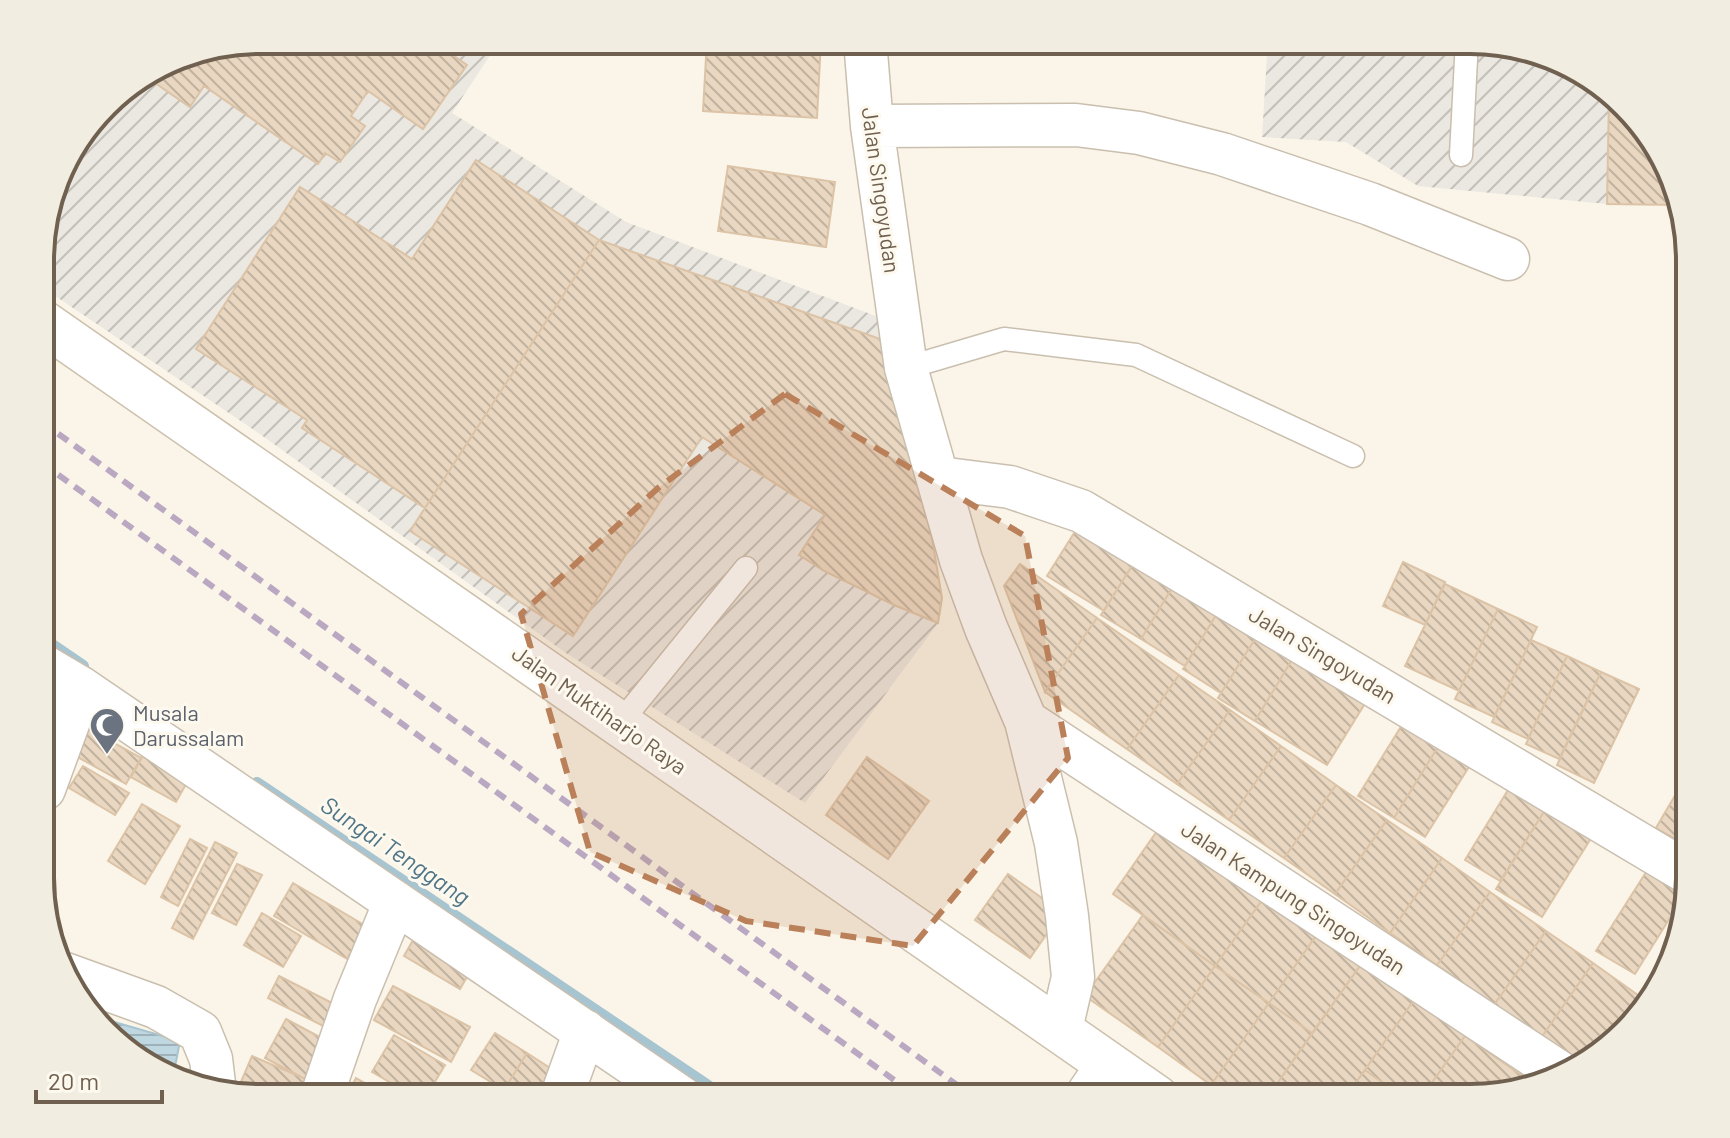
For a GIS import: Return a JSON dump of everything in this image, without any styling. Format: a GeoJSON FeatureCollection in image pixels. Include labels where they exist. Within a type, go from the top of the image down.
{"type":"FeatureCollection","features":[{"type":"Feature","properties":{"kind":"street","name":"Jalan Singoyudan"},"geometry":{"type":"LineString","coordinates":[[866,54],[872,126],[906,368],[961,560],[1026,721],[1056,843],[1073,977],[1061,1029]]}},
{"type":"Feature","properties":{"kind":"street"},"geometry":{"type":"LineString","coordinates":[[872,126],[1076,125],[1139,133],[1222,154],[1370,204],[1508,259]]}},
{"type":"Feature","properties":{"kind":"street","name":"Jalan Muktiharjo Raya"},"geometry":{"type":"LineString","coordinates":[[54,330],[1061,1029],[1097,1081]]}},
{"type":"Feature","properties":{"kind":"street","name":"Jalan Singoyudan"},"geometry":{"type":"LineString","coordinates":[[939,478],[1010,487],[1081,511],[1676,866]]}},
{"type":"Feature","properties":{"kind":"street"},"geometry":{"type":"LineString","coordinates":[[54,672],[662,1084]]}},
{"type":"Feature","properties":{"kind":"street"},"geometry":{"type":"LineString","coordinates":[[54,762],[81,688]]}},
{"type":"Feature","properties":{"kind":"street","name":"Jalan Kampung Singoyudan"},"geometry":{"type":"LineString","coordinates":[[1026,721],[1551,1067]]}},
{"type":"Feature","properties":{"kind":"street"},"geometry":{"type":"LineString","coordinates":[[326,1084],[355,999],[395,902]]}},
{"type":"Feature","properties":{"kind":"street"},"geometry":{"type":"LineString","coordinates":[[81,979],[156,1007],[200,1032],[211,1059],[213,1078]]}},
{"type":"Feature","properties":{"kind":"street"},"geometry":{"type":"LineString","coordinates":[[566,1084],[585,1031]]}},
{"type":"Feature","properties":{"kind":"lane"},"geometry":{"type":"LineString","coordinates":[[1461,155],[1466,54]]}},
{"type":"Feature","properties":{"kind":"lane"},"geometry":{"type":"LineString","coordinates":[[906,368],[1004,339],[1136,355],[1353,456]]}},
{"type":"Feature","properties":{"kind":"lane"},"geometry":{"type":"LineString","coordinates":[[620,723],[746,568]]}},
{"type":"Feature","properties":{"kind":"highlighted area"},"geometry":{"type":"Polygon","coordinates":[[[785,394],[1025,536],[1068,758],[913,946],[746,921],[590,852],[521,614],[658,488],[785,394]]]}},
{"type":"Feature","properties":{"kind":"shaded area"},"geometry":{"type":"Polygon","coordinates":[[[260,54],[491,54],[452,113],[626,222],[881,318],[933,544],[942,598],[938,623],[805,803],[566,653],[257,432],[54,295],[58,220],[65,194],[82,157],[105,124],[124,105],[157,82],[207,61],[260,54]]]}},
{"type":"Feature","properties":{"kind":"shaded area"},"geometry":{"type":"Polygon","coordinates":[[[1267,54],[1497,56],[1523,61],[1561,75],[1606,105],[1648,157],[1668,205],[1607,204],[1418,186],[1346,142],[1262,137],[1267,54]]]}},
{"type":"Feature","properties":{"kind":"water"},"geometry":{"type":"Polygon","coordinates":[[[112,1021],[180,1041],[175,1066],[146,1049],[112,1021]]]}},
{"type":"Feature","properties":{"kind":"building"},"geometry":{"type":"Polygon","coordinates":[[[451,54],[467,65],[423,129],[368,91],[351,116],[365,126],[340,162],[325,153],[318,164],[204,86],[190,107],[155,83],[194,65],[233,56],[451,54]]]}},
{"type":"Feature","properties":{"kind":"building"},"geometry":{"type":"Polygon","coordinates":[[[706,54],[820,54],[817,118],[703,111],[706,54]]]}},
{"type":"Feature","properties":{"kind":"building"},"geometry":{"type":"Polygon","coordinates":[[[1609,107],[1648,157],[1668,205],[1607,204],[1609,107]]]}},
{"type":"Feature","properties":{"kind":"building"},"geometry":{"type":"Polygon","coordinates":[[[476,160],[599,240],[425,508],[302,428],[307,420],[196,349],[300,187],[412,259],[476,160]]]}},
{"type":"Feature","properties":{"kind":"building"},"geometry":{"type":"Polygon","coordinates":[[[728,166],[835,182],[826,247],[718,231],[728,166]]]}},
{"type":"Feature","properties":{"kind":"building"},"geometry":{"type":"Polygon","coordinates":[[[599,240],[883,340],[910,438],[933,544],[942,598],[938,623],[824,571],[799,555],[825,515],[702,437],[573,636],[410,531],[599,240]]]}},
{"type":"Feature","properties":{"kind":"building"},"geometry":{"type":"Polygon","coordinates":[[[1081,522],[1138,556],[1104,611],[1047,576],[1081,522]]]}},
{"type":"Feature","properties":{"kind":"building"},"geometry":{"type":"Polygon","coordinates":[[[1138,556],[1177,580],[1141,639],[1101,615],[1138,556]]]}},
{"type":"Feature","properties":{"kind":"building"},"geometry":{"type":"Polygon","coordinates":[[[1403,562],[1445,582],[1425,625],[1383,606],[1403,562]]]}},
{"type":"Feature","properties":{"kind":"building"},"geometry":{"type":"Polygon","coordinates":[[[1020,564],[1097,618],[1045,692],[1004,586],[1020,564]]]}},
{"type":"Feature","properties":{"kind":"building"},"geometry":{"type":"Polygon","coordinates":[[[1177,580],[1221,607],[1185,666],[1141,639],[1177,580]]]}},
{"type":"Feature","properties":{"kind":"building"},"geometry":{"type":"Polygon","coordinates":[[[1445,584],[1498,609],[1459,691],[1405,666],[1445,584]]]}},
{"type":"Feature","properties":{"kind":"building"},"geometry":{"type":"Polygon","coordinates":[[[1221,607],[1260,631],[1221,693],[1183,669],[1221,607]]]}},
{"type":"Feature","properties":{"kind":"building"},"geometry":{"type":"Polygon","coordinates":[[[1498,609],[1537,627],[1494,717],[1455,699],[1498,609]]]}},
{"type":"Feature","properties":{"kind":"building"},"geometry":{"type":"Polygon","coordinates":[[[1097,618],[1179,675],[1127,749],[1045,692],[1097,618]]]}},
{"type":"Feature","properties":{"kind":"building"},"geometry":{"type":"Polygon","coordinates":[[[1260,631],[1296,653],[1255,721],[1218,698],[1260,631]]]}},
{"type":"Feature","properties":{"kind":"building"},"geometry":{"type":"Polygon","coordinates":[[[1531,640],[1567,656],[1528,739],[1492,722],[1531,640]]]}},
{"type":"Feature","properties":{"kind":"building"},"geometry":{"type":"Polygon","coordinates":[[[1296,653],[1369,697],[1327,765],[1255,721],[1296,653]]]}},
{"type":"Feature","properties":{"kind":"building"},"geometry":{"type":"Polygon","coordinates":[[[1567,656],[1601,672],[1559,759],[1526,744],[1567,656]]]}},
{"type":"Feature","properties":{"kind":"building"},"geometry":{"type":"Polygon","coordinates":[[[1601,672],[1639,689],[1594,783],[1557,765],[1601,672]]]}},
{"type":"Feature","properties":{"kind":"building"},"geometry":{"type":"Polygon","coordinates":[[[1179,675],[1230,710],[1177,784],[1127,749],[1179,675]]]}},
{"type":"Feature","properties":{"kind":"building"},"geometry":{"type":"Polygon","coordinates":[[[1230,710],[1281,746],[1229,820],[1177,784],[1230,710]]]}},
{"type":"Feature","properties":{"kind":"building"},"geometry":{"type":"Polygon","coordinates":[[[1405,720],[1441,742],[1394,818],[1358,796],[1405,720]]]}},
{"type":"Feature","properties":{"kind":"building","name":"Musala Darussalam"},"geometry":{"type":"Polygon","coordinates":[[[89,729],[141,758],[126,784],[74,755],[89,729]]]}},
{"type":"Feature","properties":{"kind":"building"},"geometry":{"type":"Polygon","coordinates":[[[1441,742],[1472,762],[1425,837],[1394,818],[1441,742]]]}},
{"type":"Feature","properties":{"kind":"building"},"geometry":{"type":"Polygon","coordinates":[[[1281,746],[1336,785],[1284,858],[1229,820],[1281,746]]]}},
{"type":"Feature","properties":{"kind":"building"},"geometry":{"type":"Polygon","coordinates":[[[144,754],[189,779],[176,802],[131,777],[144,754]]]}},
{"type":"Feature","properties":{"kind":"building"},"geometry":{"type":"Polygon","coordinates":[[[867,757],[929,801],[888,859],[826,815],[867,757]]]}},
{"type":"Feature","properties":{"kind":"building"},"geometry":{"type":"Polygon","coordinates":[[[83,766],[129,793],[115,815],[69,788],[83,766]]]}},
{"type":"Feature","properties":{"kind":"building"},"geometry":{"type":"Polygon","coordinates":[[[1336,785],[1387,820],[1335,894],[1284,858],[1336,785]]]}},
{"type":"Feature","properties":{"kind":"building"},"geometry":{"type":"Polygon","coordinates":[[[1511,785],[1547,807],[1500,881],[1465,860],[1511,785]]]}},
{"type":"Feature","properties":{"kind":"building"},"geometry":{"type":"Polygon","coordinates":[[[1676,794],[1676,839],[1656,828],[1676,794]]]}},
{"type":"Feature","properties":{"kind":"building"},"geometry":{"type":"Polygon","coordinates":[[[142,804],[180,826],[145,884],[108,861],[142,804]]]}},
{"type":"Feature","properties":{"kind":"building"},"geometry":{"type":"Polygon","coordinates":[[[1547,807],[1593,835],[1542,917],[1496,889],[1547,807]]]}},
{"type":"Feature","properties":{"kind":"building"},"geometry":{"type":"Polygon","coordinates":[[[1387,820],[1442,858],[1390,933],[1335,894],[1387,820]]]}},
{"type":"Feature","properties":{"kind":"building"},"geometry":{"type":"Polygon","coordinates":[[[1162,824],[1265,896],[1215,966],[1113,894],[1162,824]]]}},
{"type":"Feature","properties":{"kind":"building"},"geometry":{"type":"Polygon","coordinates":[[[190,839],[207,848],[178,906],[161,897],[190,839]]]}},
{"type":"Feature","properties":{"kind":"building"},"geometry":{"type":"Polygon","coordinates":[[[215,842],[237,853],[193,939],[172,928],[215,842]]]}},
{"type":"Feature","properties":{"kind":"building"},"geometry":{"type":"Polygon","coordinates":[[[1442,858],[1490,892],[1437,965],[1390,933],[1442,858]]]}},
{"type":"Feature","properties":{"kind":"building"},"geometry":{"type":"Polygon","coordinates":[[[237,864],[262,875],[236,925],[212,913],[237,864]]]}},
{"type":"Feature","properties":{"kind":"building"},"geometry":{"type":"Polygon","coordinates":[[[1648,869],[1676,886],[1673,913],[1635,974],[1596,951],[1648,869]]]}},
{"type":"Feature","properties":{"kind":"building"},"geometry":{"type":"Polygon","coordinates":[[[1008,874],[1062,912],[1030,958],[975,920],[1008,874]]]}},
{"type":"Feature","properties":{"kind":"building"},"geometry":{"type":"Polygon","coordinates":[[[293,883],[366,926],[347,959],[274,916],[293,883]]]}},
{"type":"Feature","properties":{"kind":"building"},"geometry":{"type":"Polygon","coordinates":[[[1490,892],[1546,931],[1494,1005],[1437,965],[1490,892]]]}},
{"type":"Feature","properties":{"kind":"building"},"geometry":{"type":"Polygon","coordinates":[[[1265,896],[1318,933],[1269,1003],[1215,966],[1265,896]]]}},
{"type":"Feature","properties":{"kind":"building"},"geometry":{"type":"Polygon","coordinates":[[[262,913],[301,936],[283,967],[244,945],[262,913]]]}},
{"type":"Feature","properties":{"kind":"building"},"geometry":{"type":"Polygon","coordinates":[[[1143,915],[1215,966],[1158,1047],[1085,996],[1143,915]]]}},
{"type":"Feature","properties":{"kind":"building"},"geometry":{"type":"Polygon","coordinates":[[[1546,931],[1593,963],[1541,1038],[1494,1005],[1546,931]]]}},
{"type":"Feature","properties":{"kind":"building"},"geometry":{"type":"Polygon","coordinates":[[[1318,933],[1362,963],[1312,1033],[1269,1003],[1318,933]]]}},
{"type":"Feature","properties":{"kind":"building"},"geometry":{"type":"Polygon","coordinates":[[[416,935],[472,968],[460,989],[404,956],[416,935]]]}},
{"type":"Feature","properties":{"kind":"building"},"geometry":{"type":"Polygon","coordinates":[[[1362,963],[1414,1000],[1355,1084],[1277,1084],[1362,963]]]}},
{"type":"Feature","properties":{"kind":"building"},"geometry":{"type":"Polygon","coordinates":[[[1593,963],[1638,995],[1606,1033],[1570,1058],[1541,1038],[1593,963]]]}},
{"type":"Feature","properties":{"kind":"building"},"geometry":{"type":"Polygon","coordinates":[[[1215,966],[1269,1003],[1212,1084],[1158,1047],[1215,966]]]}},
{"type":"Feature","properties":{"kind":"building"},"geometry":{"type":"Polygon","coordinates":[[[279,976],[340,1007],[329,1029],[268,998],[279,976]]]}},
{"type":"Feature","properties":{"kind":"building"},"geometry":{"type":"Polygon","coordinates":[[[393,986],[470,1027],[451,1062],[374,1020],[393,986]]]}},
{"type":"Feature","properties":{"kind":"building"},"geometry":{"type":"Polygon","coordinates":[[[1414,1000],[1465,1036],[1431,1084],[1384,1084],[1365,1070],[1414,1000]]]}},
{"type":"Feature","properties":{"kind":"building"},"geometry":{"type":"Polygon","coordinates":[[[1269,1003],[1312,1033],[1277,1084],[1212,1084],[1269,1003]]]}},
{"type":"Feature","properties":{"kind":"building"},"geometry":{"type":"Polygon","coordinates":[[[286,1019],[327,1041],[305,1079],[265,1058],[286,1019]]]}},
{"type":"Feature","properties":{"kind":"building"},"geometry":{"type":"Polygon","coordinates":[[[495,1033],[527,1053],[508,1084],[494,1084],[471,1070],[495,1033]]]}},
{"type":"Feature","properties":{"kind":"building"},"geometry":{"type":"Polygon","coordinates":[[[394,1035],[445,1065],[433,1084],[393,1084],[372,1072],[394,1035]]]}},
{"type":"Feature","properties":{"kind":"building"},"geometry":{"type":"Polygon","coordinates":[[[1465,1036],[1523,1076],[1483,1084],[1431,1084],[1465,1036]]]}},
{"type":"Feature","properties":{"kind":"building"},"geometry":{"type":"Polygon","coordinates":[[[527,1053],[561,1075],[556,1084],[508,1084],[527,1053]]]}},
{"type":"Feature","properties":{"kind":"building"},"geometry":{"type":"Polygon","coordinates":[[[252,1056],[315,1083],[260,1084],[241,1083],[252,1056]]]}},
{"type":"Feature","properties":{"kind":"building"},"geometry":{"type":"Polygon","coordinates":[[[1365,1070],[1384,1084],[1355,1084],[1365,1070]]]}},
{"type":"Feature","properties":{"kind":"building"},"geometry":{"type":"Polygon","coordinates":[[[356,1078],[367,1084],[353,1084],[356,1078]]]}},
{"type":"Feature","properties":{"kind":"waterway","name":"Sungai Tenggang"},"geometry":{"type":"LineString","coordinates":[[54,646],[83,666]]}},
{"type":"Feature","properties":{"kind":"waterway","name":"Sungai Tenggang"},"geometry":{"type":"LineString","coordinates":[[257,783],[705,1084]]}},
{"type":"Feature","properties":{"kind":"railway"},"geometry":{"type":"LineString","coordinates":[[54,431],[956,1084]]}},
{"type":"Feature","properties":{"kind":"railway"},"geometry":{"type":"LineString","coordinates":[[54,472],[900,1084]]}},
{"type":"Feature","properties":{"kind":"place","name":"Musala Darussalam"},"geometry":{"type":"Point","coordinates":[107,756]}}]}
